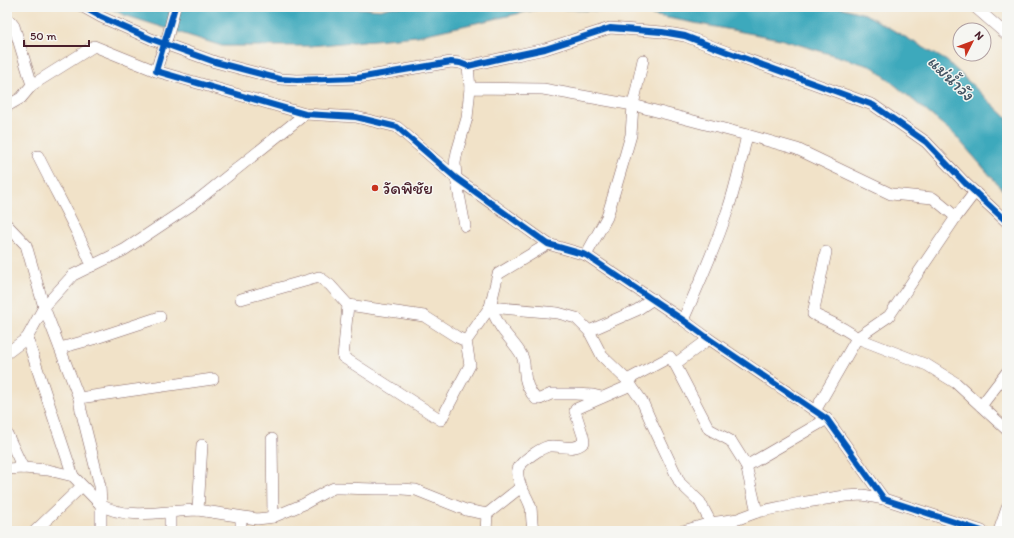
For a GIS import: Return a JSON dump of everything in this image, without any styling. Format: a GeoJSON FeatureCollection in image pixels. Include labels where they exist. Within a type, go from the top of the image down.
{"type":"FeatureCollection","features":[{"type":"Feature","properties":{"kind":"street"},"geometry":{"type":"LineString","coordinates":[[83,7],[101,17],[151,39],[215,62],[280,79],[297,80],[358,78],[451,62],[468,66],[498,58],[545,49],[610,28],[662,32],[685,36],[873,105],[926,142],[1007,222]]}},
{"type":"Feature","properties":{"kind":"street"},"geometry":{"type":"LineString","coordinates":[[156,71],[168,35],[175,7]]}},
{"type":"Feature","properties":{"kind":"street"},"geometry":{"type":"LineString","coordinates":[[975,7],[1007,35]]}},
{"type":"Feature","properties":{"kind":"street"},"geometry":{"type":"LineString","coordinates":[[7,23],[11,22],[14,26],[32,85]]}},
{"type":"Feature","properties":{"kind":"street"},"geometry":{"type":"LineString","coordinates":[[7,106],[21,98],[32,85],[94,46],[156,71],[305,114],[356,117],[397,127],[456,178],[548,244],[586,255],[827,419],[884,499]]}},
{"type":"Feature","properties":{"kind":"street"},"geometry":{"type":"LineString","coordinates":[[586,255],[607,217],[626,156],[631,135],[633,106],[643,60]]}},
{"type":"Feature","properties":{"kind":"street"},"geometry":{"type":"LineString","coordinates":[[465,226],[456,178],[456,157],[467,118],[470,88],[468,66]]}},
{"type":"Feature","properties":{"kind":"street"},"geometry":{"type":"LineString","coordinates":[[470,88],[543,89],[633,106],[747,135],[797,149],[891,194],[933,198],[956,217]]}},
{"type":"Feature","properties":{"kind":"street"},"geometry":{"type":"LineString","coordinates":[[7,352],[27,338],[44,307],[73,276],[124,250],[193,204],[305,114]]}},
{"type":"Feature","properties":{"kind":"street"},"geometry":{"type":"LineString","coordinates":[[683,320],[707,268],[727,212],[747,135]]}},
{"type":"Feature","properties":{"kind":"street"},"geometry":{"type":"LineString","coordinates":[[38,156],[78,232],[92,266]]}},
{"type":"Feature","properties":{"kind":"street"},"geometry":{"type":"LineString","coordinates":[[815,411],[857,338],[889,316],[956,217],[975,192]]}},
{"type":"Feature","properties":{"kind":"street"},"geometry":{"type":"LineString","coordinates":[[7,225],[26,245],[44,307],[79,398],[100,486],[101,531]]}},
{"type":"Feature","properties":{"kind":"street"},"geometry":{"type":"LineString","coordinates":[[348,305],[343,358],[441,420],[470,366],[466,341],[490,307],[498,274],[548,244]]}},
{"type":"Feature","properties":{"kind":"street"},"geometry":{"type":"LineString","coordinates":[[826,252],[813,314],[842,327],[857,338],[927,365],[956,383],[1007,430]]}},
{"type":"Feature","properties":{"kind":"street"},"geometry":{"type":"LineString","coordinates":[[240,299],[319,277],[330,284],[348,305],[424,316],[456,337],[466,341]]}},
{"type":"Feature","properties":{"kind":"street"},"geometry":{"type":"LineString","coordinates":[[589,331],[632,312],[652,299]]}},
{"type":"Feature","properties":{"kind":"street"},"geometry":{"type":"LineString","coordinates":[[490,307],[558,313],[576,318],[589,331],[602,356],[629,382],[642,401],[680,483],[700,502],[711,527]]}},
{"type":"Feature","properties":{"kind":"street"},"geometry":{"type":"LineString","coordinates":[[490,307],[502,329],[523,357],[525,378],[532,395],[536,399],[540,399],[551,394],[593,395],[602,397]]}},
{"type":"Feature","properties":{"kind":"street"},"geometry":{"type":"LineString","coordinates":[[60,348],[160,317]]}},
{"type":"Feature","properties":{"kind":"street"},"geometry":{"type":"LineString","coordinates":[[27,338],[73,476],[101,505],[108,509],[133,513],[198,510],[257,519],[273,517],[304,504],[334,488],[341,488],[416,490],[466,510],[487,514]]}},
{"type":"Feature","properties":{"kind":"street"},"geometry":{"type":"LineString","coordinates":[[675,364],[709,339]]}},
{"type":"Feature","properties":{"kind":"street"},"geometry":{"type":"LineString","coordinates":[[534,531],[529,501],[521,487],[518,473],[521,464],[536,452],[546,447],[551,446],[569,448],[582,445],[584,441],[575,410],[577,408],[602,397],[670,357],[709,428],[731,441],[746,465],[757,512]]}},
{"type":"Feature","properties":{"kind":"street"},"geometry":{"type":"LineString","coordinates":[[981,406],[1007,372]]}},
{"type":"Feature","properties":{"kind":"street"},"geometry":{"type":"LineString","coordinates":[[79,398],[213,379]]}},
{"type":"Feature","properties":{"kind":"street"},"geometry":{"type":"LineString","coordinates":[[746,465],[827,419]]}},
{"type":"Feature","properties":{"kind":"street"},"geometry":{"type":"LineString","coordinates":[[7,434],[23,468]]}},
{"type":"Feature","properties":{"kind":"street"},"geometry":{"type":"LineString","coordinates":[[272,439],[273,517]]}},
{"type":"Feature","properties":{"kind":"street"},"geometry":{"type":"LineString","coordinates":[[198,510],[202,445]]}},
{"type":"Feature","properties":{"kind":"street"},"geometry":{"type":"LineString","coordinates":[[7,469],[23,468],[48,470],[73,476]]}},
{"type":"Feature","properties":{"kind":"street"},"geometry":{"type":"LineString","coordinates":[[35,531],[82,486]]}},
{"type":"Feature","properties":{"kind":"street"},"geometry":{"type":"LineString","coordinates":[[486,531],[487,514],[521,487]]}},
{"type":"Feature","properties":{"kind":"street"},"geometry":{"type":"LineString","coordinates":[[683,531],[711,527],[757,512],[800,503],[844,496],[863,495],[884,499],[982,531]]}},
{"type":"Feature","properties":{"kind":"street"},"geometry":{"type":"LineString","coordinates":[[1000,531],[1007,508]]}},
{"type":"Feature","properties":{"kind":"street"},"geometry":{"type":"LineString","coordinates":[[170,512],[170,531]]}},
{"type":"Feature","properties":{"kind":"street"},"geometry":{"type":"LineString","coordinates":[[241,517],[241,531]]}},
{"type":"Feature","properties":{"kind":"street"},"geometry":{"type":"LineString","coordinates":[[953,522],[960,531]]}},
{"type":"Feature","properties":{"kind":"water","name":"แม่น้ำวัง"},"geometry":{"type":"Polygon","coordinates":[[[107,7],[346,7],[380,10],[392,7],[839,7],[865,14],[947,61],[1007,118],[1007,195],[954,134],[873,67],[780,39],[641,13],[544,8],[417,36],[310,46],[222,46],[124,15],[107,7]]]}},
{"type":"Feature","properties":{"kind":"cycle path"},"geometry":{"type":"LineString","coordinates":[[83,7],[101,17],[151,39],[215,62],[280,79],[297,80],[358,78],[451,62],[468,66],[545,49],[610,28],[662,32],[685,36],[873,105],[926,142],[965,183],[1007,222]]}},
{"type":"Feature","properties":{"kind":"cycle path"},"geometry":{"type":"LineString","coordinates":[[175,7],[156,71],[305,114],[356,117],[397,127],[456,178],[548,244],[586,255],[827,419],[884,499],[982,531]]}},
{"type":"Feature","properties":{"kind":"place","name":"วัดพิชัย"},"geometry":{"type":"Point","coordinates":[375,188]}}]}
